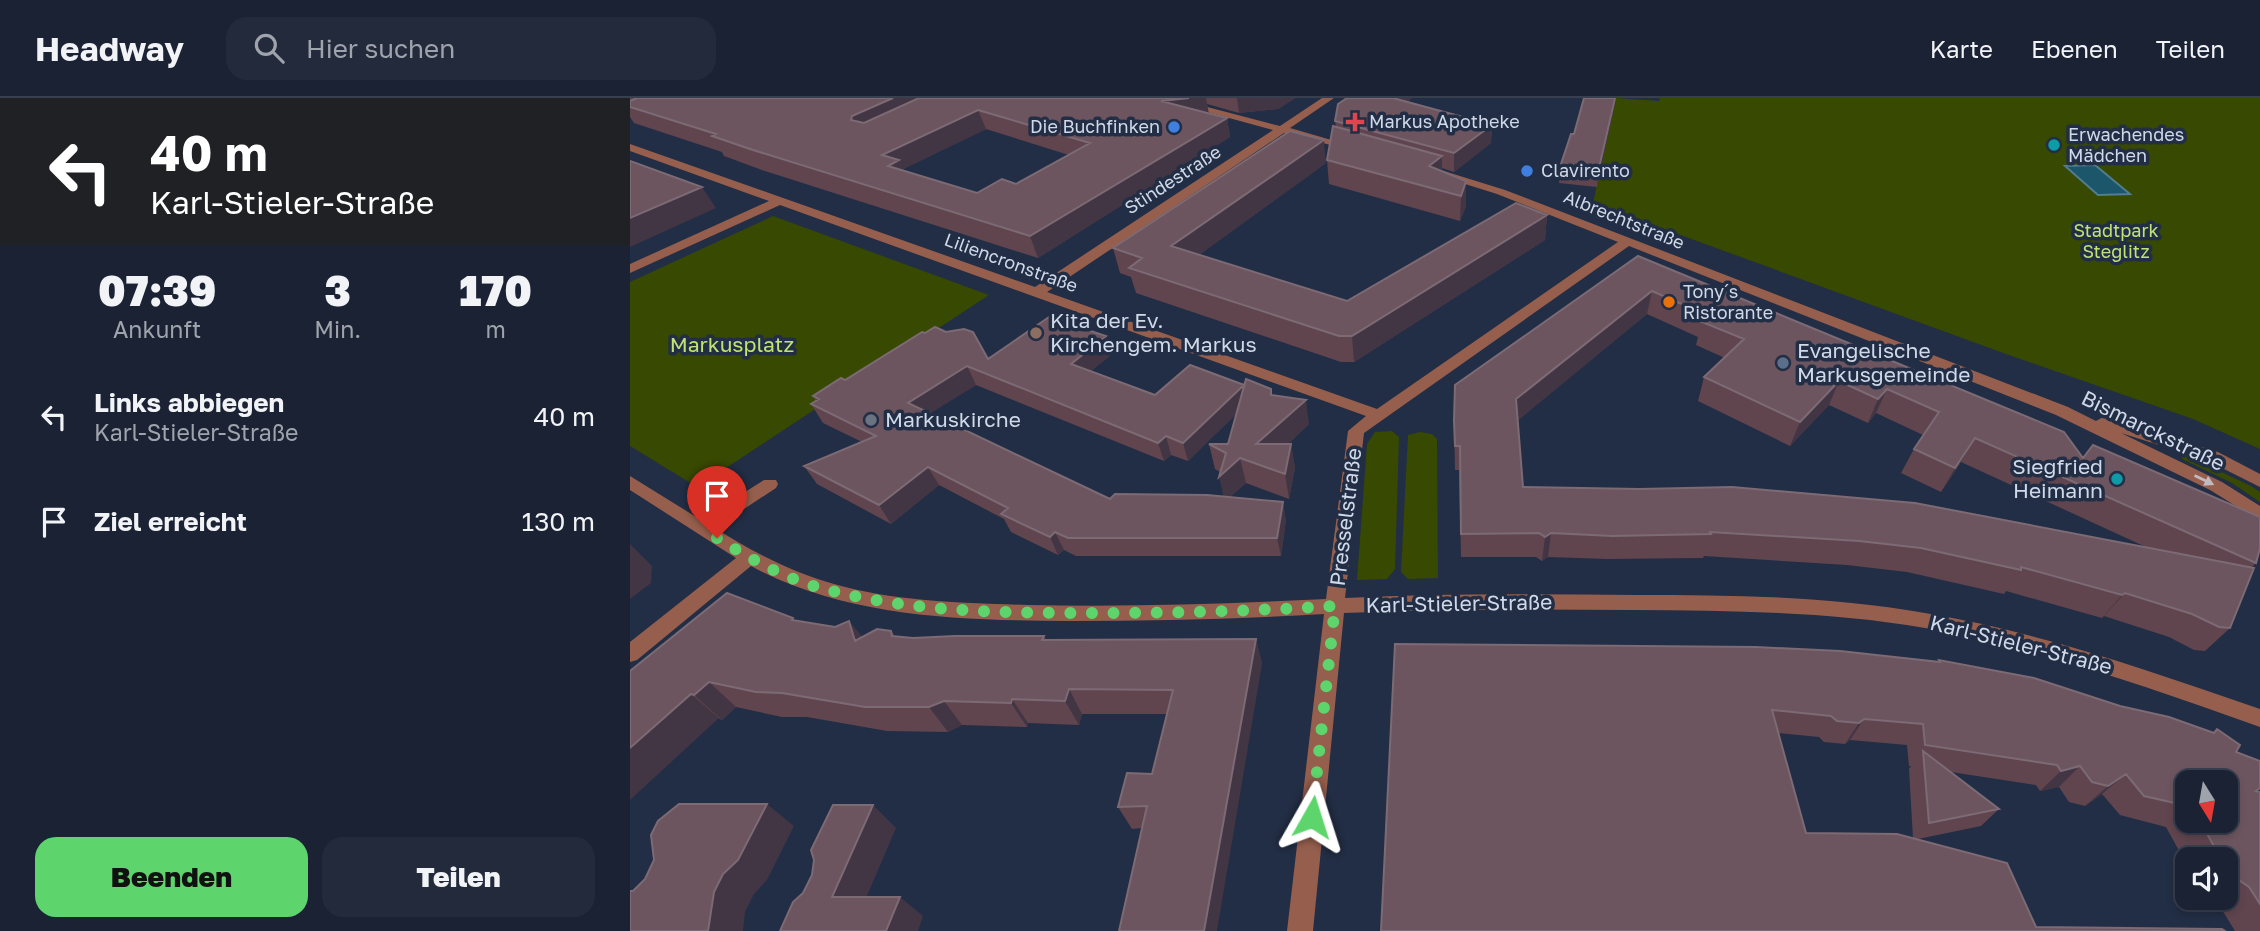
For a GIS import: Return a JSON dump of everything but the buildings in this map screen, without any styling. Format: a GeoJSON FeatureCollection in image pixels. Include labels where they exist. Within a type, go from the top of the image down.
{"type":"FeatureCollection","features":[{"type":"Feature","properties":{"kind":"street"},"geometry":{"type":"LineString","coordinates":[[1161,98],[1365,151]]}},
{"type":"Feature","properties":{"kind":"street","name":"Stindestraße"},"geometry":{"type":"LineString","coordinates":[[1037,292],[1329,98]]}},
{"type":"Feature","properties":{"kind":"street","name":"Liliencronstraße"},"geometry":{"type":"LineString","coordinates":[[630,148],[1378,415]]}},
{"type":"Feature","properties":{"kind":"street","name":"Albrechtstraße"},"geometry":{"type":"LineString","coordinates":[[1423,167],[1500,192],[2062,411]]}},
{"type":"Feature","properties":{"kind":"street"},"geometry":{"type":"LineString","coordinates":[[630,269],[778,201]]}},
{"type":"Feature","properties":{"kind":"street","name":"Presselstraße"},"geometry":{"type":"LineString","coordinates":[[1300,931],[1356,431],[1627,242]]}},
{"type":"Feature","properties":{"kind":"street","name":"Bismarckstraße"},"geometry":{"type":"LineString","coordinates":[[2062,411],[2175,443],[2224,461],[2260,481]]}},
{"type":"Feature","properties":{"kind":"street","name":"Bismarckstraße"},"geometry":{"type":"LineString","coordinates":[[2062,411],[2217,486],[2260,515]]}},
{"type":"Feature","properties":{"kind":"street","name":"Karl-Stieler-Straße"},"geometry":{"type":"LineString","coordinates":[[630,482],[749,558],[814,586],[860,597],[943,609],[1149,613],[1432,602],[1814,606],[1946,624],[2088,659],[2260,718]]}},
{"type":"Feature","properties":{"kind":"street"},"geometry":{"type":"LineString","coordinates":[[702,528],[770,484]]}},
{"type":"Feature","properties":{"kind":"street"},"geometry":{"type":"LineString","coordinates":[[630,654],[749,558]]}},
{"type":"Feature","properties":{"kind":"green space","name":"Stadtpark Steglitz"},"geometry":{"type":"Polygon","coordinates":[[[1616,98],[1659,101],[1660,98],[2260,98],[2260,449],[2193,419],[2006,354],[1593,203],[1616,98]]]}},
{"type":"Feature","properties":{"kind":"green space","name":"Markusplatz"},"geometry":{"type":"Polygon","coordinates":[[[773,216],[989,295],[697,487],[630,446],[630,282],[773,216]]]}},
{"type":"Feature","properties":{"kind":"green space"},"geometry":{"type":"Polygon","coordinates":[[[1392,431],[1399,437],[1395,569],[1387,579],[1357,580],[1367,444],[1375,432],[1392,431]]]}},
{"type":"Feature","properties":{"kind":"green space"},"geometry":{"type":"Polygon","coordinates":[[[1420,432],[1432,434],[1437,439],[1438,578],[1408,579],[1401,572],[1408,435],[1420,432]]]}},
{"type":"Feature","properties":{"kind":"green space"},"geometry":{"type":"Polygon","coordinates":[[[2185,455],[2251,486],[2260,492],[2260,502],[2232,483],[2182,459],[2181,456],[2185,455]]]}},
{"type":"Feature","properties":{"kind":"water"},"geometry":{"type":"Polygon","coordinates":[[[2095,165],[2130,194],[2098,195],[2065,166],[2095,165]]]}},
{"type":"Feature","properties":{"kind":"place","name":"Markus Apotheke"},"geometry":{"type":"Point","coordinates":[1355,122]}},
{"type":"Feature","properties":{"kind":"place","name":"Die Buchfinken"},"geometry":{"type":"Point","coordinates":[1174,127]}},
{"type":"Feature","properties":{"kind":"place","name":"Erwachendes Mädchen"},"geometry":{"type":"Point","coordinates":[2054,145]}},
{"type":"Feature","properties":{"kind":"place","name":"Clavirento"},"geometry":{"type":"Point","coordinates":[1527,171]}},
{"type":"Feature","properties":{"kind":"place","name":"Tony´s Ristorante"},"geometry":{"type":"Point","coordinates":[1669,302]}},
{"type":"Feature","properties":{"kind":"place","name":"Kita der Ev. Kirchengem. Markus"},"geometry":{"type":"Point","coordinates":[1036,333]}},
{"type":"Feature","properties":{"kind":"place","name":"Evangelische Markusgemeinde"},"geometry":{"type":"Point","coordinates":[1783,363]}},
{"type":"Feature","properties":{"kind":"place","name":"Markuskirche"},"geometry":{"type":"Point","coordinates":[871,420]}},
{"type":"Feature","properties":{"kind":"place","name":"Siegfried Heimann"},"geometry":{"type":"Point","coordinates":[2117,479]}},
{"type":"Feature","properties":{"kind":"route"},"geometry":{"type":"LineString","coordinates":[[717,538],[749,558],[814,586],[860,597],[943,609],[1149,613],[1335,606],[1312,817]]}}]}
